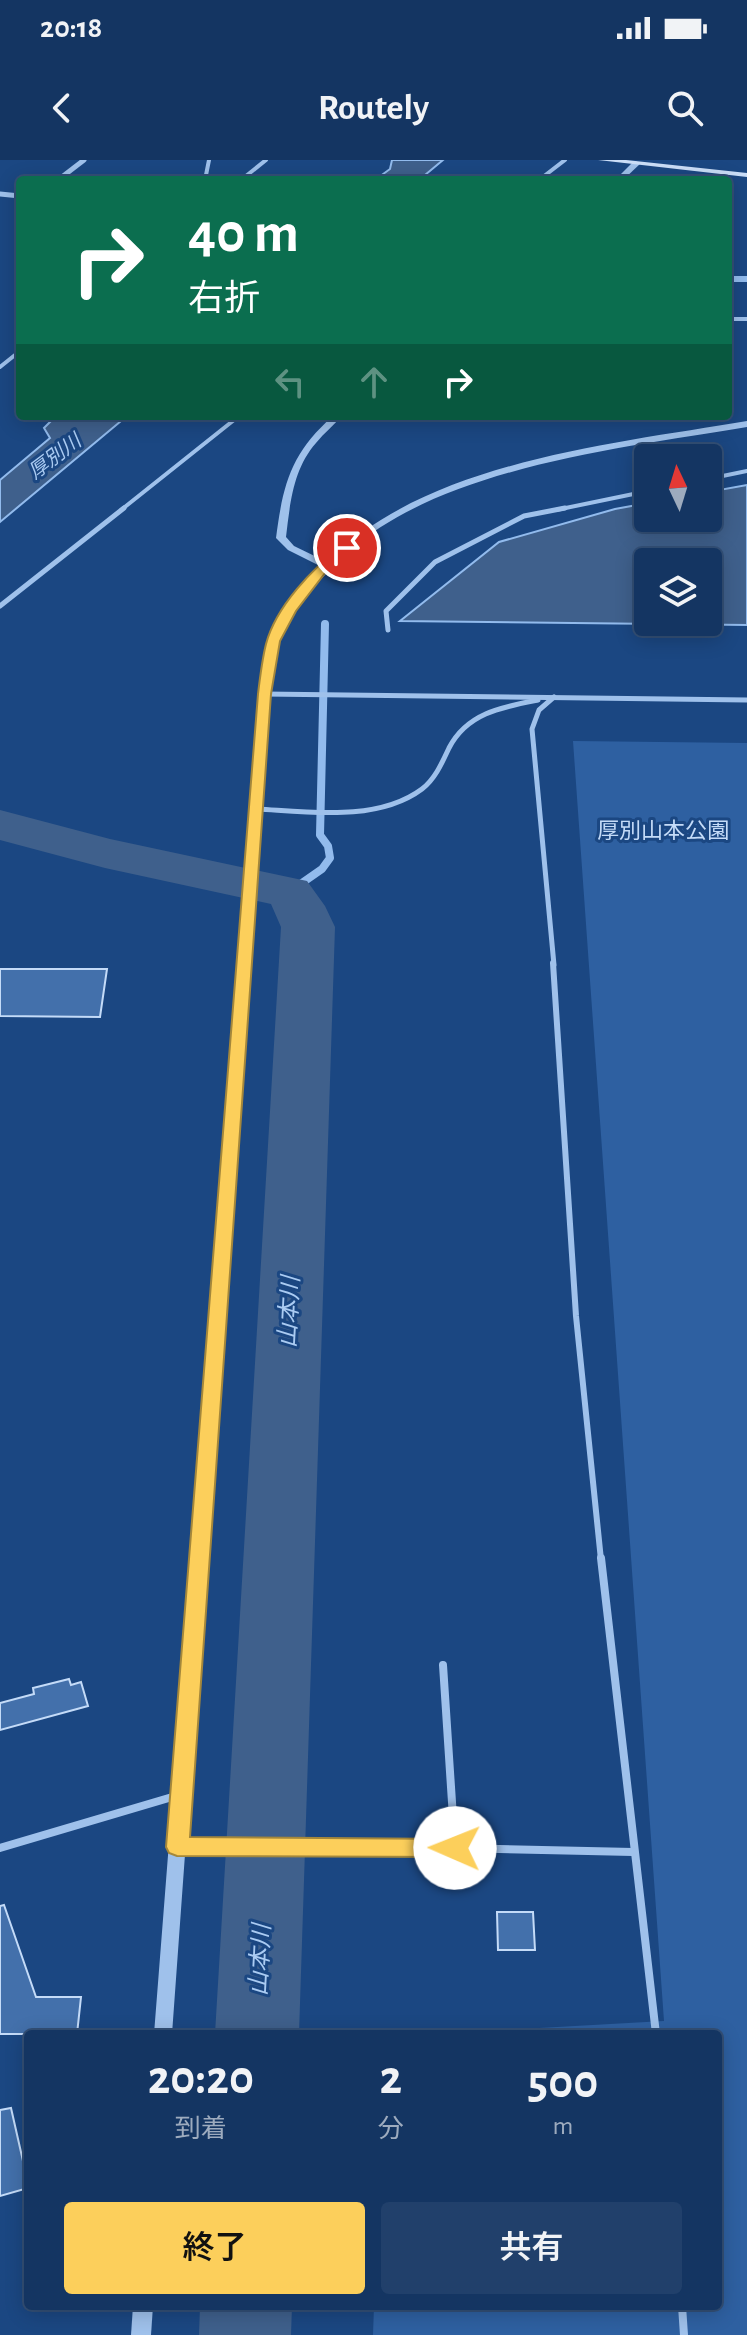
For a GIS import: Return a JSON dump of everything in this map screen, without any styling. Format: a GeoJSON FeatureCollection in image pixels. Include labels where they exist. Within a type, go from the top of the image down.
{"type":"FeatureCollection","features":[{"type":"Feature","properties":{"kind":"main road"},"geometry":{"type":"LineString","coordinates":[[602,160],[747,175]]}},
{"type":"Feature","properties":{"kind":"street"},"geometry":{"type":"LineString","coordinates":[[63,176],[84,160]]}},
{"type":"Feature","properties":{"kind":"street"},"geometry":{"type":"LineString","coordinates":[[623,176],[637,163]]}},
{"type":"Feature","properties":{"kind":"street"},"geometry":{"type":"LineString","coordinates":[[325,565],[291,548],[281,538],[287,493],[296,463],[314,435],[333,420]]}},
{"type":"Feature","properties":{"kind":"street"},"geometry":{"type":"LineString","coordinates":[[163,2030],[258,809],[264,694],[273,641],[290,610],[325,565],[407,508],[514,467],[747,424]]}},
{"type":"Feature","properties":{"kind":"street"},"geometry":{"type":"LineString","coordinates":[[141,2335],[143,2310]]}},
{"type":"Feature","properties":{"kind":"lane"},"geometry":{"type":"LineString","coordinates":[[246,176],[266,160]]}},
{"type":"Feature","properties":{"kind":"lane"},"geometry":{"type":"LineString","coordinates":[[544,176],[565,160]]}},
{"type":"Feature","properties":{"kind":"lane"},"geometry":{"type":"LineString","coordinates":[[0,367],[16,354]]}},
{"type":"Feature","properties":{"kind":"lane"},"geometry":{"type":"LineString","coordinates":[[0,606],[234,420]]}},
{"type":"Feature","properties":{"kind":"lane"},"geometry":{"type":"LineString","coordinates":[[722,476],[747,471]]}},
{"type":"Feature","properties":{"kind":"lane"},"geometry":{"type":"LineString","coordinates":[[388,630],[386,611],[435,562],[524,516],[634,494]]}},
{"type":"Feature","properties":{"kind":"lane"},"geometry":{"type":"LineString","coordinates":[[264,694],[747,700]]}},
{"type":"Feature","properties":{"kind":"lane"},"geometry":{"type":"LineString","coordinates":[[258,809],[356,810],[395,802],[418,793],[434,777],[457,734],[470,722],[503,707],[554,697]]}},
{"type":"Feature","properties":{"kind":"lane"},"geometry":{"type":"LineString","coordinates":[[554,697],[543,703],[532,729],[559,1024],[576,1316],[633,1852],[655,2030]]}},
{"type":"Feature","properties":{"kind":"lane"},"geometry":{"type":"LineString","coordinates":[[443,1665],[455,1848]]}},
{"type":"Feature","properties":{"kind":"lane"},"geometry":{"type":"LineString","coordinates":[[0,1848],[182,1794]]}},
{"type":"Feature","properties":{"kind":"lane"},"geometry":{"type":"LineString","coordinates":[[177,1847],[347,1846],[633,1852]]}},
{"type":"Feature","properties":{"kind":"lane"},"geometry":{"type":"LineString","coordinates":[[682,2310],[684,2335]]}},
{"type":"Feature","properties":{"kind":"green space","name":"厚別山本公園"},"geometry":{"type":"Polygon","coordinates":[[[573,741],[747,743],[747,2335],[373,2335],[374,2310],[722,2310],[722,2030],[501,2030],[664,2021],[573,741]]]}},
{"type":"Feature","properties":{"kind":"water"},"geometry":{"type":"Polygon","coordinates":[[[392,160],[443,160],[424,176],[380,176],[390,169],[392,160]]]}},
{"type":"Feature","properties":{"kind":"water","name":"厚別川"},"geometry":{"type":"Polygon","coordinates":[[[52,420],[122,420],[0,522],[0,480],[50,438],[44,428],[52,420]]]}},
{"type":"Feature","properties":{"kind":"water"},"geometry":{"type":"Polygon","coordinates":[[[747,485],[747,625],[722,625],[722,548],[634,548],[634,624],[400,621],[499,542],[634,506],[634,532],[722,532],[722,489],[747,485]]]}},
{"type":"Feature","properties":{"kind":"building"},"geometry":{"type":"Polygon","coordinates":[[[0,969],[107,969],[100,1017],[0,1016],[0,969]]]}},
{"type":"Feature","properties":{"kind":"building"},"geometry":{"type":"Polygon","coordinates":[[[69,1679],[71,1685],[81,1682],[88,1706],[0,1730],[0,1703],[34,1694],[33,1688],[69,1679]]]}},
{"type":"Feature","properties":{"kind":"building"},"geometry":{"type":"Polygon","coordinates":[[[4,1905],[36,1997],[81,1997],[77,2030],[24,2030],[24,2034],[0,2034],[0,1906],[4,1905]]]}},
{"type":"Feature","properties":{"kind":"building"},"geometry":{"type":"Polygon","coordinates":[[[497,1912],[533,1912],[535,1950],[498,1950],[497,1912]]]}},
{"type":"Feature","properties":{"kind":"building"},"geometry":{"type":"Polygon","coordinates":[[[11,2108],[24,2161],[24,2189],[0,2196],[0,2110],[11,2108]]]}},
{"type":"Feature","properties":{"kind":"waterway"},"geometry":{"type":"LineString","coordinates":[[732,279],[747,279]]}},
{"type":"Feature","properties":{"kind":"waterway"},"geometry":{"type":"LineString","coordinates":[[289,892],[322,869],[330,858],[328,846],[320,835],[325,624]]}},
{"type":"Feature","properties":{"kind":"waterway","name":"山本川"},"geometry":{"type":"LineString","coordinates":[[0,825],[105,853],[289,892],[308,927],[257,2030]]}},
{"type":"Feature","properties":{"kind":"waterway","name":"山本川"},"geometry":{"type":"LineString","coordinates":[[245,2335],[246,2310]]}},
{"type":"Feature","properties":{"kind":"route"},"geometry":{"type":"LineString","coordinates":[[347,548],[325,565],[290,610],[273,641],[264,694],[258,809],[177,1847],[455,1848]]}}]}
